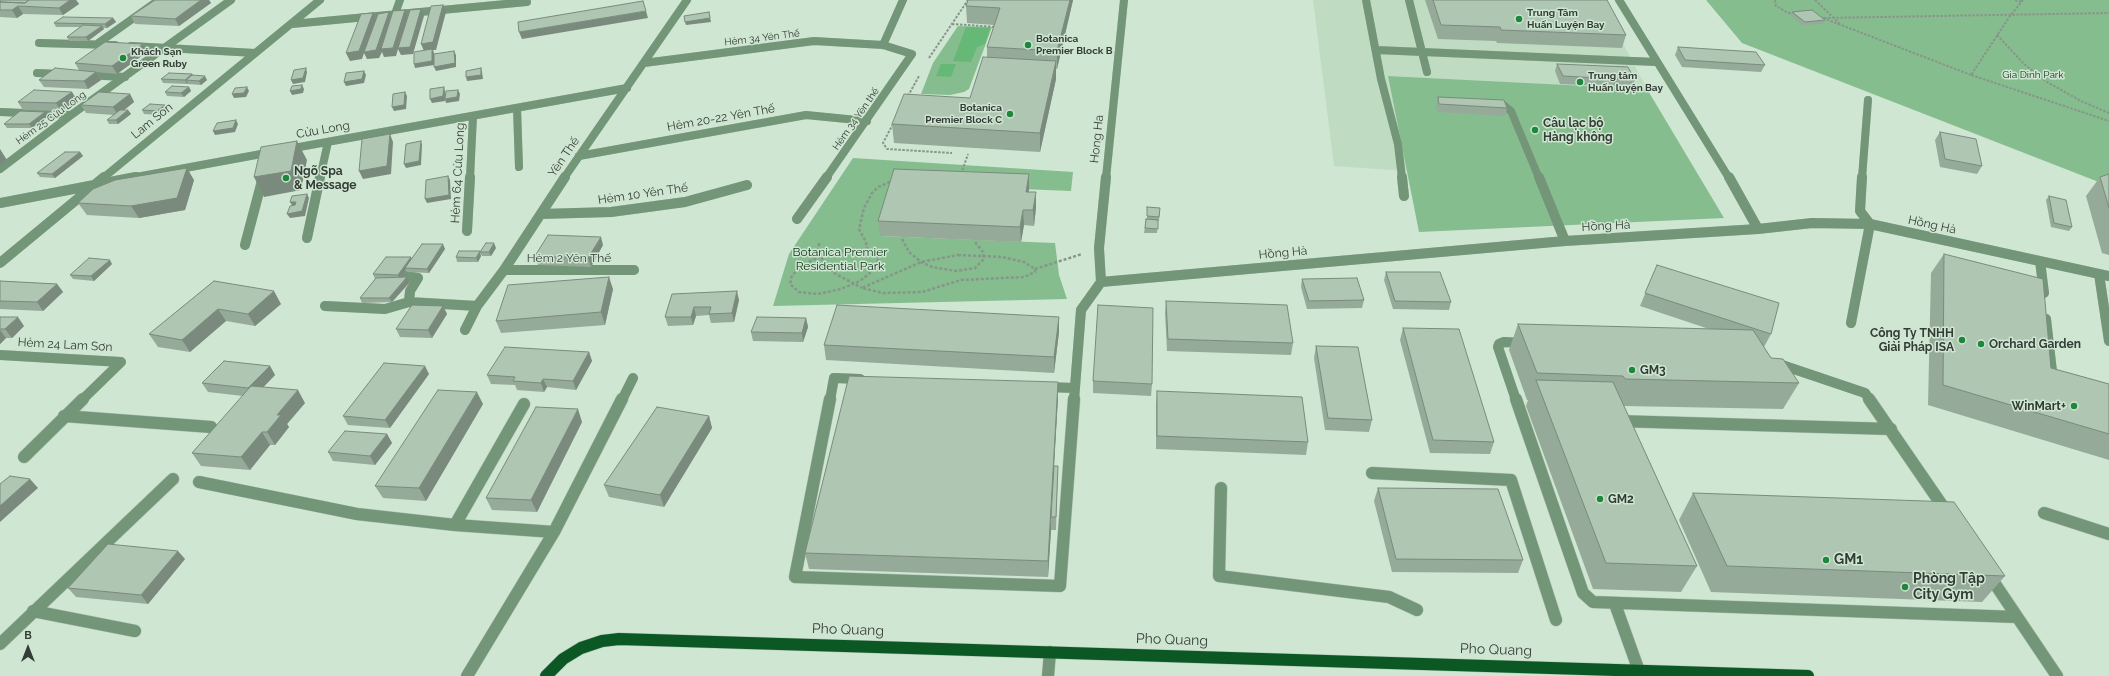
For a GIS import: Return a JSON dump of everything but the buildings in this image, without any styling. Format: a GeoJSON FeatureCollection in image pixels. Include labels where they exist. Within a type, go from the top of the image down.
{"type":"FeatureCollection","features":[{"type":"Feature","properties":{"kind":"main road","name":"Pho Quang"},"geometry":{"type":"LineString","coordinates":[[546,676],[563,659],[581,648],[602,641],[619,639],[1050,652],[1596,673],[1639,670],[1808,676]]}},
{"type":"Feature","properties":{"kind":"street"},"geometry":{"type":"LineString","coordinates":[[97,44],[159,0]]}},
{"type":"Feature","properties":{"kind":"street","name":"Hẻm 25 Cửu Long"},"geometry":{"type":"LineString","coordinates":[[0,169],[71,115],[231,0]]}},
{"type":"Feature","properties":{"kind":"street","name":"Lam Son"},"geometry":{"type":"LineString","coordinates":[[0,263],[94,184],[320,0]]}},
{"type":"Feature","properties":{"kind":"street"},"geometry":{"type":"LineString","coordinates":[[395,14],[400,0]]}},
{"type":"Feature","properties":{"kind":"street","name":"Yên Thế"},"geometry":{"type":"LineString","coordinates":[[465,330],[478,306],[687,0]]}},
{"type":"Feature","properties":{"kind":"street"},"geometry":{"type":"LineString","coordinates":[[883,45],[903,0]]}},
{"type":"Feature","properties":{"kind":"street","name":"Hong Ha"},"geometry":{"type":"LineString","coordinates":[[1101,282],[1099,248],[1124,0]]}},
{"type":"Feature","properties":{"kind":"street"},"geometry":{"type":"LineString","coordinates":[[1366,0],[1398,144],[1404,196]]}},
{"type":"Feature","properties":{"kind":"street"},"geometry":{"type":"LineString","coordinates":[[1409,0],[1427,72]]}},
{"type":"Feature","properties":{"kind":"street"},"geometry":{"type":"LineString","coordinates":[[1619,0],[1745,204],[1758,229]]}},
{"type":"Feature","properties":{"kind":"street"},"geometry":{"type":"LineString","coordinates":[[292,24],[528,2]]}},
{"type":"Feature","properties":{"kind":"street","name":"Hẻm 34 Yên Thế"},"geometry":{"type":"LineString","coordinates":[[644,63],[814,41],[883,45]]}},
{"type":"Feature","properties":{"kind":"street"},"geometry":{"type":"LineString","coordinates":[[40,43],[166,47],[255,53]]}},
{"type":"Feature","properties":{"kind":"street","name":"Hẻm 34 Yên thế"},"geometry":{"type":"LineString","coordinates":[[797,219],[867,121],[912,54],[883,45]]}},
{"type":"Feature","properties":{"kind":"street"},"geometry":{"type":"LineString","coordinates":[[1376,50],[1656,62]]}},
{"type":"Feature","properties":{"kind":"street"},"geometry":{"type":"LineString","coordinates":[[37,73],[125,77]]}},
{"type":"Feature","properties":{"kind":"street","name":"Cửu Long"},"geometry":{"type":"LineString","coordinates":[[0,203],[94,184],[267,160],[328,142],[627,88]]}},
{"type":"Feature","properties":{"kind":"street"},"geometry":{"type":"LineString","coordinates":[[1850,323],[1870,224],[1860,210],[1868,100]]}},
{"type":"Feature","properties":{"kind":"street"},"geometry":{"type":"LineString","coordinates":[[1487,103],[1502,104],[1511,111],[1565,241]]}},
{"type":"Feature","properties":{"kind":"street"},"geometry":{"type":"LineString","coordinates":[[517,108],[518,167]]}},
{"type":"Feature","properties":{"kind":"street"},"geometry":{"type":"LineString","coordinates":[[0,112],[71,115]]}},
{"type":"Feature","properties":{"kind":"street","name":"Hẻm 20-22 Yên Thế"},"geometry":{"type":"LineString","coordinates":[[579,156],[806,115],[867,121]]}},
{"type":"Feature","properties":{"kind":"street","name":"Hẻm 64 Cửu Long"},"geometry":{"type":"LineString","coordinates":[[467,231],[473,116]]}},
{"type":"Feature","properties":{"kind":"street"},"geometry":{"type":"LineString","coordinates":[[307,238],[328,142]]}},
{"type":"Feature","properties":{"kind":"street"},"geometry":{"type":"LineString","coordinates":[[245,245],[267,160]]}},
{"type":"Feature","properties":{"kind":"street","name":"Hẻm 10 Yên Thế"},"geometry":{"type":"LineString","coordinates":[[541,214],[611,212],[685,202],[747,185]]}},
{"type":"Feature","properties":{"kind":"street","name":"Hồng Hà"},"geometry":{"type":"LineString","coordinates":[[1101,282],[1565,241],[1758,229],[1812,223],[1870,224],[2104,275]]}},
{"type":"Feature","properties":{"kind":"street"},"geometry":{"type":"LineString","coordinates":[[2040,261],[2056,383]]}},
{"type":"Feature","properties":{"kind":"street","name":"Hẻm 2 Yên Thế"},"geometry":{"type":"LineString","coordinates":[[504,270],[634,270]]}},
{"type":"Feature","properties":{"kind":"street"},"geometry":{"type":"LineString","coordinates":[[2104,275],[2109,341]]}},
{"type":"Feature","properties":{"kind":"street"},"geometry":{"type":"LineString","coordinates":[[406,276],[418,278],[410,292],[409,302]]}},
{"type":"Feature","properties":{"kind":"street"},"geometry":{"type":"LineString","coordinates":[[873,379],[834,378],[795,577],[1060,586],[1081,310],[1101,282]]}},
{"type":"Feature","properties":{"kind":"street"},"geometry":{"type":"LineString","coordinates":[[325,306],[385,310],[409,302],[478,306]]}},
{"type":"Feature","properties":{"kind":"street"},"geometry":{"type":"LineString","coordinates":[[1535,343],[1504,342],[1499,344],[1498,347],[1583,593],[1593,602],[1615,604],[2017,617]]}},
{"type":"Feature","properties":{"kind":"street","name":"Hẻm 24 Lam Sơn"},"geometry":{"type":"LineString","coordinates":[[0,355],[121,362],[64,416],[24,457]]}},
{"type":"Feature","properties":{"kind":"street"},"geometry":{"type":"LineString","coordinates":[[1767,360],[1865,392],[1952,520]]}},
{"type":"Feature","properties":{"kind":"street"},"geometry":{"type":"LineString","coordinates":[[467,676],[554,532],[633,378]]}},
{"type":"Feature","properties":{"kind":"street"},"geometry":{"type":"LineString","coordinates":[[1036,387],[1075,388]]}},
{"type":"Feature","properties":{"kind":"street"},"geometry":{"type":"LineString","coordinates":[[455,525],[524,404]]}},
{"type":"Feature","properties":{"kind":"street"},"geometry":{"type":"LineString","coordinates":[[64,416],[211,427]]}},
{"type":"Feature","properties":{"kind":"street"},"geometry":{"type":"LineString","coordinates":[[1523,419],[1538,419]]}},
{"type":"Feature","properties":{"kind":"street"},"geometry":{"type":"LineString","coordinates":[[1609,421],[1891,429]]}},
{"type":"Feature","properties":{"kind":"street"},"geometry":{"type":"LineString","coordinates":[[1372,473],[1511,480],[1556,620]]}},
{"type":"Feature","properties":{"kind":"street"},"geometry":{"type":"LineString","coordinates":[[0,644],[173,479]]}},
{"type":"Feature","properties":{"kind":"street"},"geometry":{"type":"LineString","coordinates":[[199,482],[357,514],[455,525],[554,532]]}},
{"type":"Feature","properties":{"kind":"street"},"geometry":{"type":"LineString","coordinates":[[1221,488],[1219,576],[1389,598],[1417,610]]}},
{"type":"Feature","properties":{"kind":"street"},"geometry":{"type":"LineString","coordinates":[[2044,513],[2109,534]]}},
{"type":"Feature","properties":{"kind":"street"},"geometry":{"type":"LineString","coordinates":[[1983,565],[2056,676]]}},
{"type":"Feature","properties":{"kind":"street"},"geometry":{"type":"LineString","coordinates":[[1615,604],[1639,670]]}},
{"type":"Feature","properties":{"kind":"street"},"geometry":{"type":"LineString","coordinates":[[33,611],[135,631]]}},
{"type":"Feature","properties":{"kind":"street"},"geometry":{"type":"LineString","coordinates":[[1048,676],[1050,652]]}},
{"type":"Feature","properties":{"kind":"path"},"geometry":{"type":"LineString","coordinates":[[928,59],[968,0]]}},
{"type":"Feature","properties":{"kind":"path"},"geometry":{"type":"LineString","coordinates":[[1775,0],[1776,6],[1788,13],[1796,13]]}},
{"type":"Feature","properties":{"kind":"path"},"geometry":{"type":"LineString","coordinates":[[1815,0],[1842,25]]}},
{"type":"Feature","properties":{"kind":"path"},"geometry":{"type":"LineString","coordinates":[[2015,0],[2023,1]]}},
{"type":"Feature","properties":{"kind":"path"},"geometry":{"type":"LineString","coordinates":[[1971,75],[2010,16],[2023,1]]}},
{"type":"Feature","properties":{"kind":"path"},"geometry":{"type":"LineString","coordinates":[[1823,18],[2010,16],[2109,13]]}},
{"type":"Feature","properties":{"kind":"path"},"geometry":{"type":"LineString","coordinates":[[1817,15],[1971,75],[2109,121]]}},
{"type":"Feature","properties":{"kind":"path"},"geometry":{"type":"LineString","coordinates":[[952,24],[996,26],[994,34]]}},
{"type":"Feature","properties":{"kind":"path"},"geometry":{"type":"LineString","coordinates":[[1997,35],[2024,64],[2047,82],[2081,101],[2109,113]]}},
{"type":"Feature","properties":{"kind":"path"},"geometry":{"type":"LineString","coordinates":[[905,103],[921,72]]}},
{"type":"Feature","properties":{"kind":"path"},"geometry":{"type":"LineString","coordinates":[[894,123],[883,143],[884,147],[887,149],[952,153]]}},
{"type":"Feature","properties":{"kind":"path"},"geometry":{"type":"LineString","coordinates":[[960,176],[963,173],[968,154]]}},
{"type":"Feature","properties":{"kind":"path"},"geometry":{"type":"LineString","coordinates":[[867,250],[866,242],[859,230],[864,208],[872,193],[878,187],[894,180]]}},
{"type":"Feature","properties":{"kind":"path"},"geometry":{"type":"LineString","coordinates":[[902,239],[909,252],[921,262],[946,270],[965,270],[975,268],[980,264],[984,254]]}},
{"type":"Feature","properties":{"kind":"path"},"geometry":{"type":"LineString","coordinates":[[975,242],[984,254]]}},
{"type":"Feature","properties":{"kind":"path"},"geometry":{"type":"LineString","coordinates":[[819,243],[821,257],[824,264],[834,273],[862,288],[894,294],[922,292],[977,278],[1024,278],[1035,272],[1035,269],[1099,248]]}},
{"type":"Feature","properties":{"kind":"path"},"geometry":{"type":"LineString","coordinates":[[843,250],[867,250],[876,256],[876,266],[866,277],[841,290],[809,294],[793,289],[790,279],[796,270],[821,257],[843,250]]}},
{"type":"Feature","properties":{"kind":"path"},"geometry":{"type":"LineString","coordinates":[[862,288],[921,262],[958,255],[984,254],[1024,262],[1035,269]]}},
{"type":"Feature","properties":{"kind":"shaded area","name":"Trung tâm Huấn luyện Bay"},"geometry":{"type":"Polygon","coordinates":[[[1313,0],[1600,0],[1647,89],[1388,76],[1407,171],[1334,166],[1313,0]]]}},
{"type":"Feature","properties":{"kind":"shaded area"},"geometry":{"type":"Polygon","coordinates":[[[966,27],[990,28],[985,44],[977,47],[971,62],[953,61],[966,27]]]}},
{"type":"Feature","properties":{"kind":"shaded area"},"geometry":{"type":"Polygon","coordinates":[[[941,64],[956,64],[951,77],[936,76],[941,64]]]}},
{"type":"Feature","properties":{"kind":"green space","name":"Gia Dinh Park"},"geometry":{"type":"Polygon","coordinates":[[[1706,0],[2109,0],[2109,186],[1742,43],[1706,0]]]}},
{"type":"Feature","properties":{"kind":"green space"},"geometry":{"type":"Polygon","coordinates":[[[958,26],[992,27],[969,89],[964,92],[950,95],[921,94],[933,63],[958,26]]]}},
{"type":"Feature","properties":{"kind":"green space","name":"Câu lạc bộ Hàng không"},"geometry":{"type":"Polygon","coordinates":[[[1388,76],[1647,89],[1724,218],[1419,232],[1388,76]]]}},
{"type":"Feature","properties":{"kind":"green space","name":"Botanica Premier Residential Park"},"geometry":{"type":"Polygon","coordinates":[[[853,158],[1073,172],[1071,191],[896,184],[880,236],[1055,243],[1059,275],[1067,299],[773,306],[789,254],[853,158]]]}},
{"type":"Feature","properties":{"kind":"place","name":"Trung Tâm Huấn Luyện Bay"},"geometry":{"type":"Point","coordinates":[1519,19]}},
{"type":"Feature","properties":{"kind":"place","name":"Botanica Premier Block B"},"geometry":{"type":"Point","coordinates":[1028,45]}},
{"type":"Feature","properties":{"kind":"place","name":"Khách Sạn Green Ruby"},"geometry":{"type":"Point","coordinates":[123,58]}},
{"type":"Feature","properties":{"kind":"place","name":"Trung tâm Huấn luyện Bay"},"geometry":{"type":"Point","coordinates":[1580,82]}},
{"type":"Feature","properties":{"kind":"place","name":"Botanica Premier Block C"},"geometry":{"type":"Point","coordinates":[1010,114]}},
{"type":"Feature","properties":{"kind":"place","name":"Câu lạc bộ Hàng không"},"geometry":{"type":"Point","coordinates":[1535,130]}},
{"type":"Feature","properties":{"kind":"place","name":"Ngõ Spa & Message"},"geometry":{"type":"Point","coordinates":[286,178]}},
{"type":"Feature","properties":{"kind":"place","name":"Công Ty TNHH Giải Pháp ISA"},"geometry":{"type":"Point","coordinates":[1962,340]}},
{"type":"Feature","properties":{"kind":"place","name":"Orchard Garden"},"geometry":{"type":"Point","coordinates":[1981,344]}},
{"type":"Feature","properties":{"kind":"place","name":"GM3"},"geometry":{"type":"Point","coordinates":[1632,370]}},
{"type":"Feature","properties":{"kind":"place","name":"WinMart+"},"geometry":{"type":"Point","coordinates":[2074,406]}},
{"type":"Feature","properties":{"kind":"place","name":"GM2"},"geometry":{"type":"Point","coordinates":[1600,499]}},
{"type":"Feature","properties":{"kind":"place","name":"GM1"},"geometry":{"type":"Point","coordinates":[1826,560]}},
{"type":"Feature","properties":{"kind":"place","name":"Phòng Tập City Gym"},"geometry":{"type":"Point","coordinates":[1905,587]}}]}
